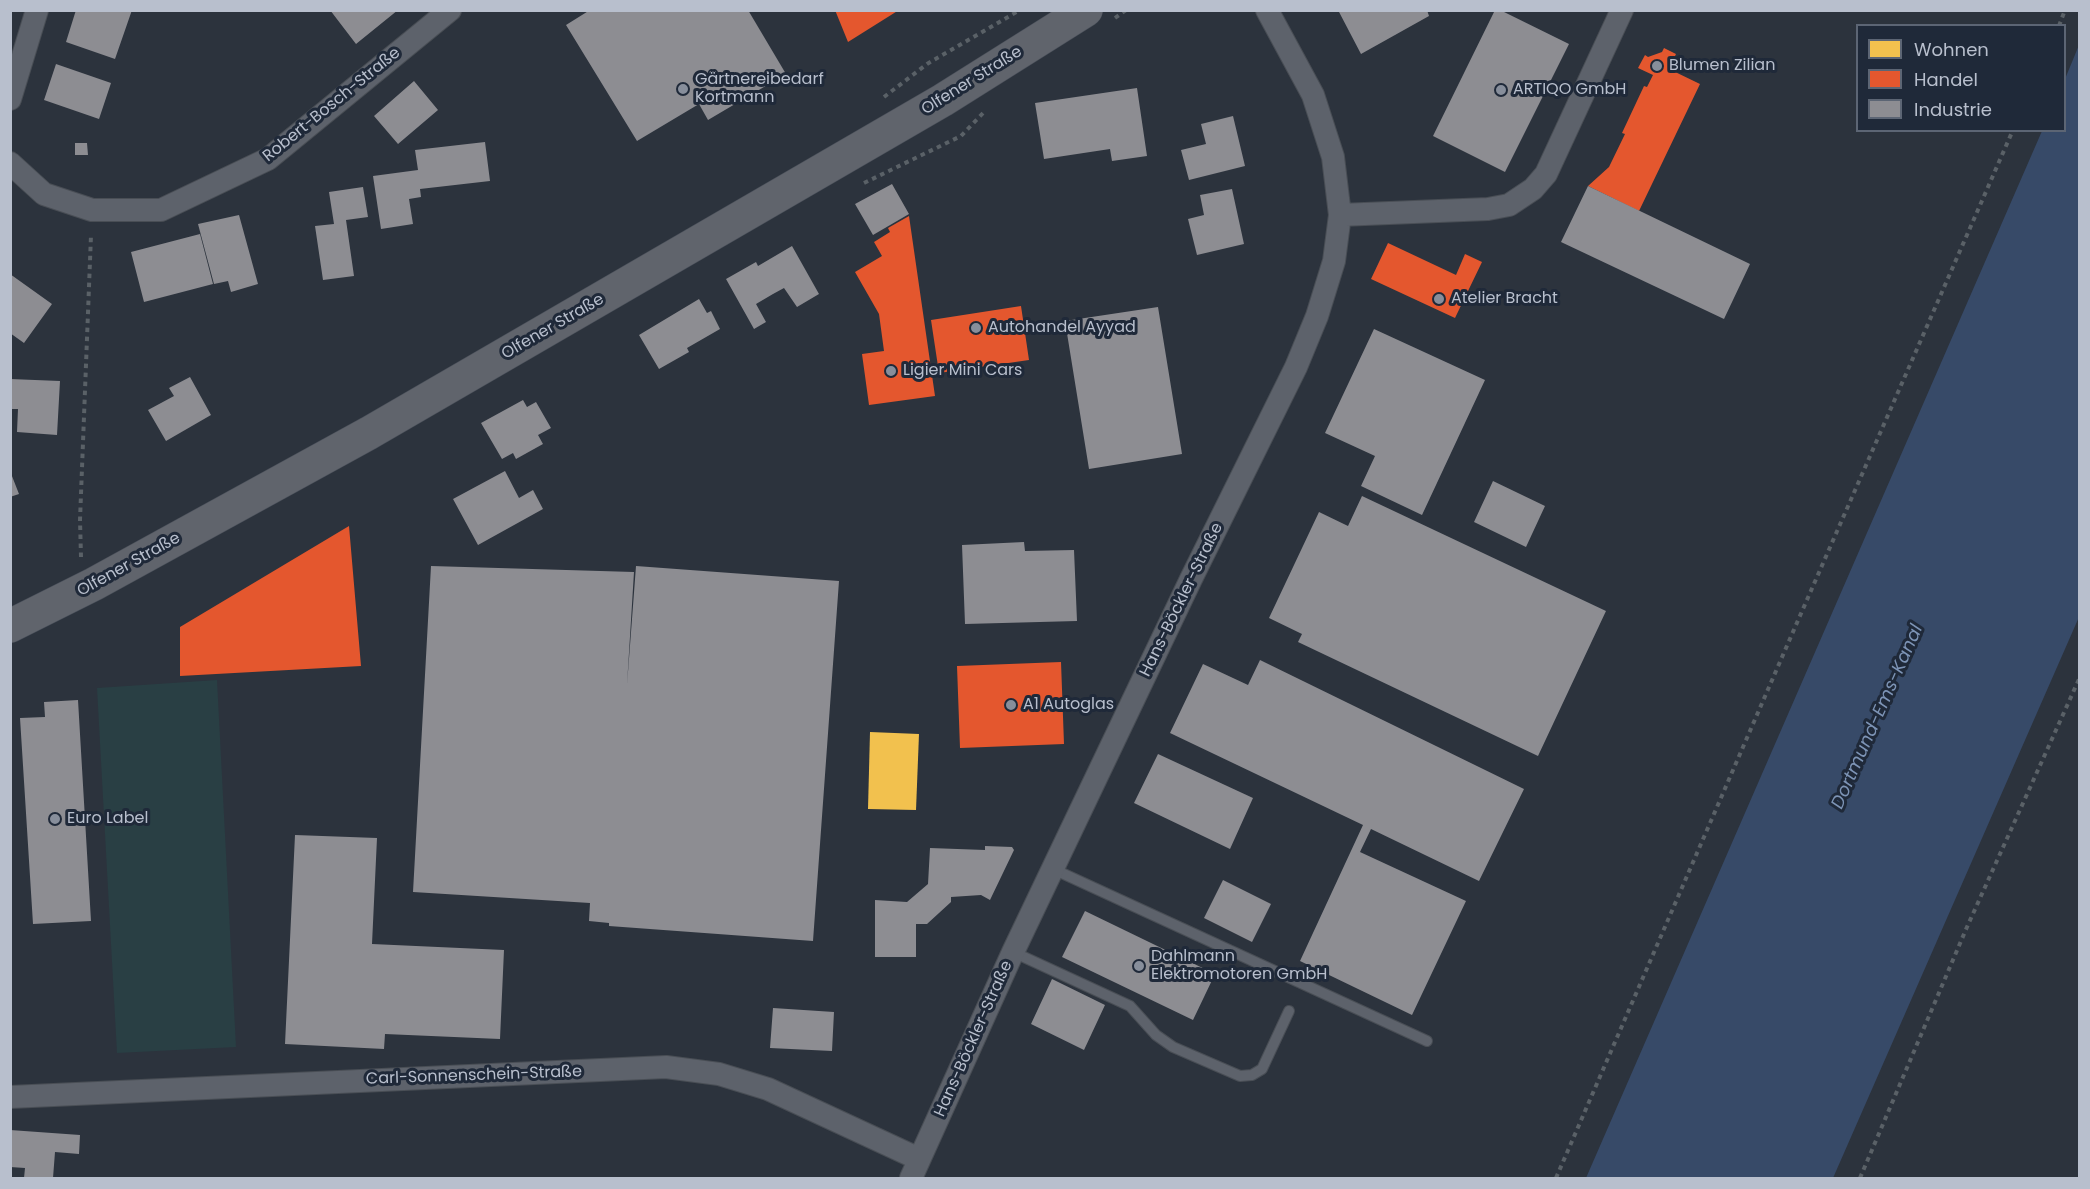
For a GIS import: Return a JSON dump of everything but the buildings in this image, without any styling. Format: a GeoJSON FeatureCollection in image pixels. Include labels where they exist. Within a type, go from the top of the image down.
{"type":"FeatureCollection","features":[{"type":"Feature","properties":{"kind":"main road","name":"Olfener Straße"},"geometry":{"type":"LineString","coordinates":[[10,626],[94,584],[369,433],[943,100],[1086,10]]}},
{"type":"Feature","properties":{"kind":"street"},"geometry":{"type":"LineString","coordinates":[[10,99],[37,10]]}},
{"type":"Feature","properties":{"kind":"street","name":"Robert-Bosch-Straße"},"geometry":{"type":"LineString","coordinates":[[11,163],[44,194],[92,210],[161,210],[268,159],[450,10]]}},
{"type":"Feature","properties":{"kind":"street","name":"Hans-Böckler-Straße"},"geometry":{"type":"LineString","coordinates":[[915,1169],[1013,952],[1191,579],[1296,367],[1317,316],[1334,261],[1340,215],[1333,157],[1313,95],[1267,10]]}},
{"type":"Feature","properties":{"kind":"street"},"geometry":{"type":"LineString","coordinates":[[1340,215],[1488,209],[1509,205],[1533,189],[1546,174],[1622,10]]}},
{"type":"Feature","properties":{"kind":"street","name":"Carl-Sonnenschein-Straße"},"geometry":{"type":"LineString","coordinates":[[10,1096],[666,1067],[719,1074],[768,1089],[915,1169]]}},
{"type":"Feature","properties":{"kind":"lane"},"geometry":{"type":"LineString","coordinates":[[1053,869],[1427,1041]]}},
{"type":"Feature","properties":{"kind":"lane"},"geometry":{"type":"LineString","coordinates":[[1013,952],[1130,1006],[1156,1035],[1173,1047],[1240,1076],[1252,1075],[1262,1069],[1289,1011]]}},
{"type":"Feature","properties":{"kind":"path"},"geometry":{"type":"LineString","coordinates":[[1556,1179],[1798,618],[2012,132]]}},
{"type":"Feature","properties":{"kind":"path"},"geometry":{"type":"LineString","coordinates":[[81,565],[80,520],[92,210]]}},
{"type":"Feature","properties":{"kind":"path"},"geometry":{"type":"LineString","coordinates":[[1860,1179],[1967,927],[2079,677]]}},
{"type":"Feature","properties":{"kind":"green space"},"geometry":{"type":"Polygon","coordinates":[[[217,680],[236,1047],[117,1053],[97,688],[217,680]]]}},
{"type":"Feature","properties":{"kind":"water","name":"Dortmund-Ems-Kanal"},"geometry":{"type":"Polygon","coordinates":[[[2079,45],[2079,617],[1833,1178],[1586,1178],[2042,132],[2066,132],[2066,77],[2079,45]]]}},
{"type":"Feature","properties":{"kind":"place","name":"Blumen Zilian"},"geometry":{"type":"Point","coordinates":[1657,66]}},
{"type":"Feature","properties":{"kind":"place","name":"Gärtnereibedarf Kortmann"},"geometry":{"type":"Point","coordinates":[683,89]}},
{"type":"Feature","properties":{"kind":"place","name":"ARTIQO GmbH"},"geometry":{"type":"Point","coordinates":[1501,90]}},
{"type":"Feature","properties":{"kind":"place","name":"Atelier Bracht"},"geometry":{"type":"Point","coordinates":[1439,299]}},
{"type":"Feature","properties":{"kind":"place","name":"Autohandel Ayyad"},"geometry":{"type":"Point","coordinates":[976,328]}},
{"type":"Feature","properties":{"kind":"place","name":"Ligier Mini Cars"},"geometry":{"type":"Point","coordinates":[891,371]}},
{"type":"Feature","properties":{"kind":"place","name":"A1 Autoglas"},"geometry":{"type":"Point","coordinates":[1011,705]}},
{"type":"Feature","properties":{"kind":"place","name":"Euro Label"},"geometry":{"type":"Point","coordinates":[55,819]}},
{"type":"Feature","properties":{"kind":"place","name":"Dahlmann Elektromotoren GmbH"},"geometry":{"type":"Point","coordinates":[1139,966]}}]}
